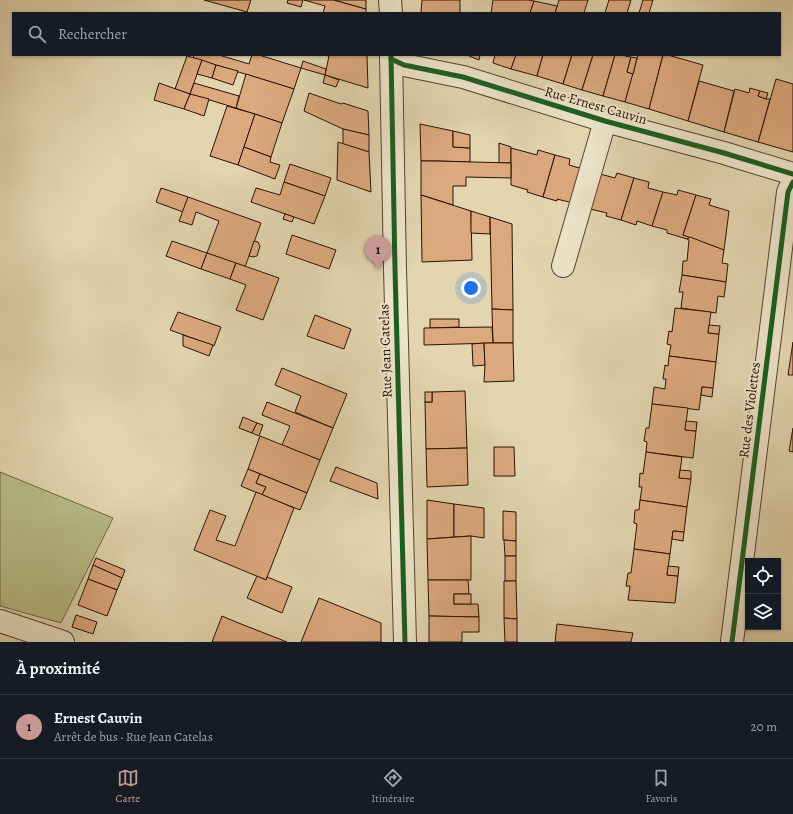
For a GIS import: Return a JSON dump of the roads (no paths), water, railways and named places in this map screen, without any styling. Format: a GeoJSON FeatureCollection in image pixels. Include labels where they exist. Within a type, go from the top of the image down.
{"type":"FeatureCollection","features":[{"type":"Feature","properties":{"kind":"street"},"geometry":{"type":"LineString","coordinates":[[390,0],[390,12]]}},
{"type":"Feature","properties":{"kind":"street","name":"Rue Ernest Cauvin"},"geometry":{"type":"LineString","coordinates":[[391,57],[404,65],[463,77],[605,121],[724,153],[793,174]]}},
{"type":"Feature","properties":{"kind":"street","name":"Rue Jean Catelas"},"geometry":{"type":"LineString","coordinates":[[391,57],[394,270],[406,642]]}},
{"type":"Feature","properties":{"kind":"street"},"geometry":{"type":"LineString","coordinates":[[564,266],[605,121]]}},
{"type":"Feature","properties":{"kind":"street","name":"Rue des Violettes"},"geometry":{"type":"LineString","coordinates":[[732,642],[788,192],[793,182]]}},
{"type":"Feature","properties":{"kind":"street"},"geometry":{"type":"LineString","coordinates":[[0,621],[63,642]]}},
{"type":"Feature","properties":{"kind":"place","name":"Ernest Cauvin"},"geometry":{"type":"Point","coordinates":[378,269]}}]}
